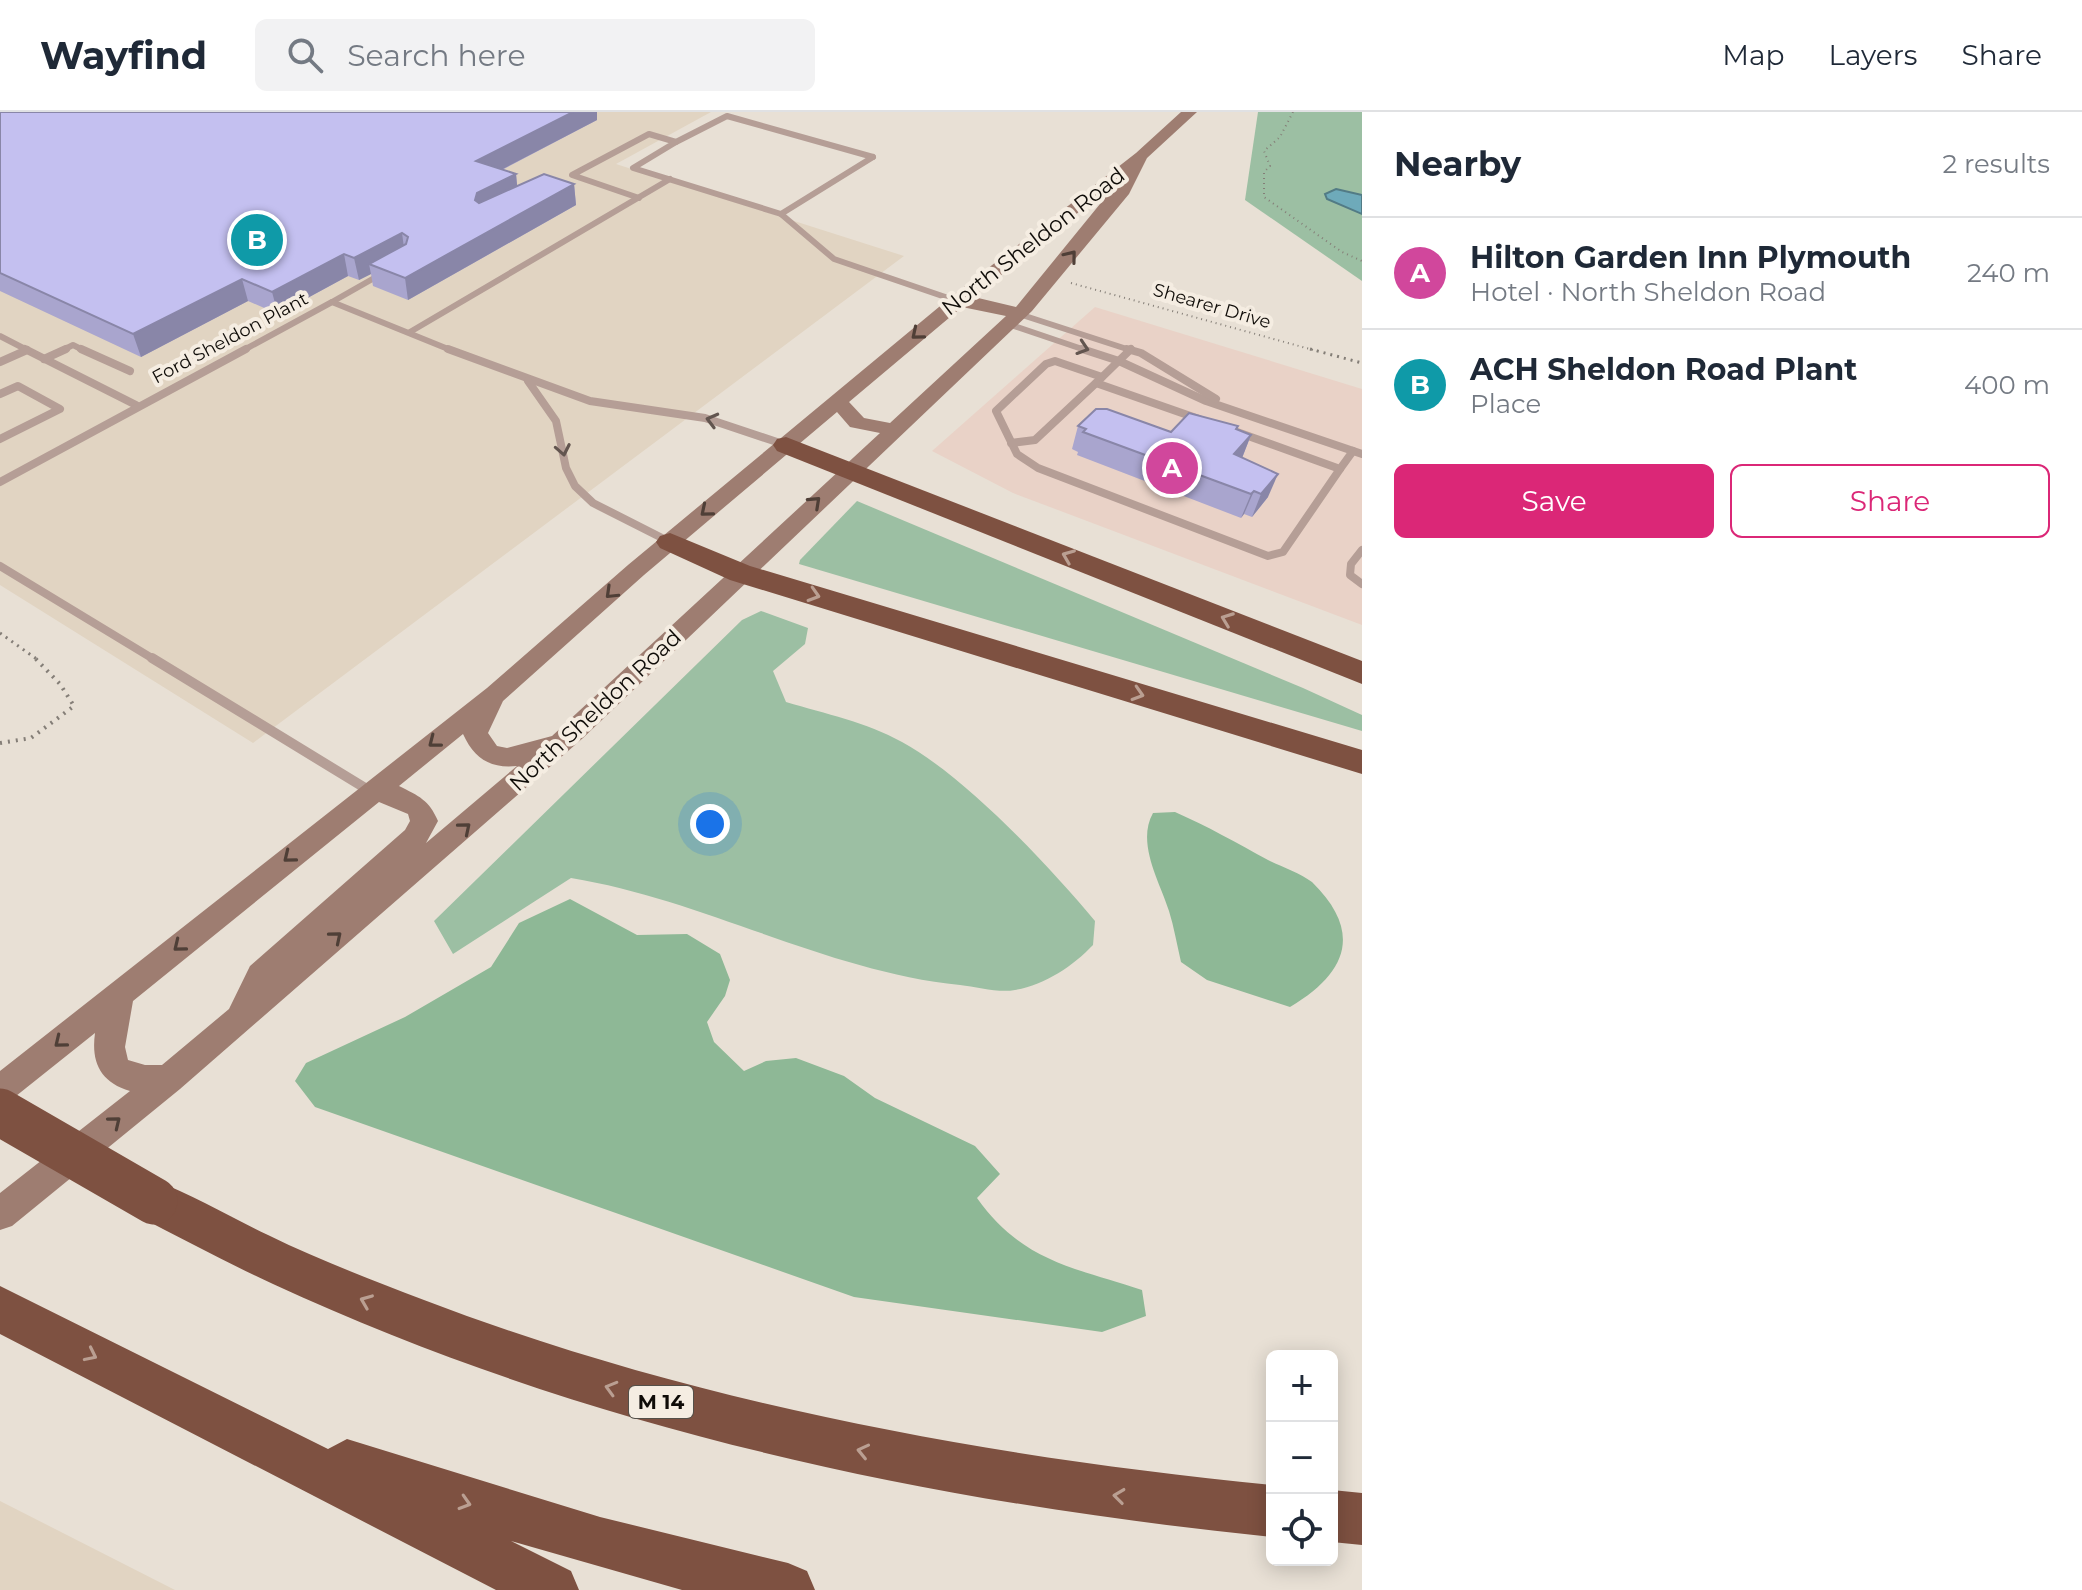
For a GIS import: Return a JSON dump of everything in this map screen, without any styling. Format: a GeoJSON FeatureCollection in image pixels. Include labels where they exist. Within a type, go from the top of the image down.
{"type":"FeatureCollection","features":[{"type":"Feature","properties":{"kind":"highway"},"geometry":{"type":"LineString","coordinates":[[786,445],[1362,673]]}},
{"type":"Feature","properties":{"kind":"highway"},"geometry":{"type":"LineString","coordinates":[[670,542],[740,573],[1362,762]]}},
{"type":"Feature","properties":{"kind":"highway"},"geometry":{"type":"LineString","coordinates":[[1222,720],[1362,774]]}},
{"type":"Feature","properties":{"kind":"highway","name":"M 14"},"geometry":{"type":"LineString","coordinates":[[0,1112],[154,1201],[309,1278],[429,1326],[591,1382],[730,1421],[911,1462],[1100,1494],[1266,1511]]}},
{"type":"Feature","properties":{"kind":"highway"},"geometry":{"type":"LineString","coordinates":[[10,1315],[207,1411],[552,1590]]}},
{"type":"Feature","properties":{"kind":"highway"},"geometry":{"type":"LineString","coordinates":[[207,1411],[435,1494],[600,1543],[788,1590]]}},
{"type":"Feature","properties":{"kind":"highway"},"geometry":{"type":"LineString","coordinates":[[1338,1497],[1362,1496]]}},
{"type":"Feature","properties":{"kind":"highway"},"geometry":{"type":"LineString","coordinates":[[1197,1505],[1266,1501]]}},
{"type":"Feature","properties":{"kind":"highway"},"geometry":{"type":"LineString","coordinates":[[1338,1517],[1362,1519]]}},
{"type":"Feature","properties":{"kind":"main road","name":"North Sheldon Road"},"geometry":{"type":"LineString","coordinates":[[0,1090],[370,791],[496,694],[670,542],[957,301],[1063,214],[1141,156],[1190,112]]}},
{"type":"Feature","properties":{"kind":"main road","name":"North Sheldon Road"},"geometry":{"type":"LineString","coordinates":[[0,1214],[169,1079],[574,732],[1014,319],[1053,278],[1123,191],[1141,156]]}},
{"type":"Feature","properties":{"kind":"main road"},"geometry":{"type":"LineString","coordinates":[[957,301],[985,303],[1014,319]]}},
{"type":"Feature","properties":{"kind":"main road"},"geometry":{"type":"LineString","coordinates":[[838,401],[857,423],[894,430]]}},
{"type":"Feature","properties":{"kind":"main road"},"geometry":{"type":"LineString","coordinates":[[496,694],[475,733],[488,753],[501,759],[514,759],[531,754],[574,732]]}},
{"type":"Feature","properties":{"kind":"main road"},"geometry":{"type":"LineString","coordinates":[[234,1024],[261,975],[415,837],[424,821],[419,808],[389,793],[370,791]]}},
{"type":"Feature","properties":{"kind":"main road"},"geometry":{"type":"LineString","coordinates":[[120,994],[107,1038],[107,1059],[121,1076],[142,1081],[169,1079]]}},
{"type":"Feature","properties":{"kind":"lane"},"geometry":{"type":"LineString","coordinates":[[781,214],[873,157],[727,116],[633,168],[781,214],[801,225],[822,252],[854,267],[957,301]]}},
{"type":"Feature","properties":{"kind":"lane"},"geometry":{"type":"LineString","coordinates":[[563,178],[649,134],[676,142]]}},
{"type":"Feature","properties":{"kind":"lane"},"geometry":{"type":"LineString","coordinates":[[572,175],[639,198]]}},
{"type":"Feature","properties":{"kind":"lane"},"geometry":{"type":"LineString","coordinates":[[410,332],[670,179]]}},
{"type":"Feature","properties":{"kind":"lane"},"geometry":{"type":"LineString","coordinates":[[332,302],[393,268]]}},
{"type":"Feature","properties":{"kind":"lane","name":"Ford Sheldon Plant"},"geometry":{"type":"LineString","coordinates":[[0,482],[136,405],[332,302],[528,381],[590,401],[705,418],[786,445]]}},
{"type":"Feature","properties":{"kind":"lane"},"geometry":{"type":"LineString","coordinates":[[1014,319],[1131,349],[1246,415]]}},
{"type":"Feature","properties":{"kind":"lane"},"geometry":{"type":"LineString","coordinates":[[1014,319],[1246,415],[1362,454]]}},
{"type":"Feature","properties":{"kind":"lane"},"geometry":{"type":"LineString","coordinates":[[0,336],[136,405]]}},
{"type":"Feature","properties":{"kind":"lane"},"geometry":{"type":"LineString","coordinates":[[44,359],[73,345],[130,371]]}},
{"type":"Feature","properties":{"kind":"lane"},"geometry":{"type":"LineString","coordinates":[[1011,443],[1035,440],[1131,349]]}},
{"type":"Feature","properties":{"kind":"lane"},"geometry":{"type":"LineString","coordinates":[[0,362],[27,350]]}},
{"type":"Feature","properties":{"kind":"lane"},"geometry":{"type":"LineString","coordinates":[[1214,424],[1055,361],[1046,364],[996,411],[1017,454],[1038,468],[1268,556],[1283,552],[1353,451]]}},
{"type":"Feature","properties":{"kind":"lane"},"geometry":{"type":"LineString","coordinates":[[1161,380],[1179,375]]}},
{"type":"Feature","properties":{"kind":"lane"},"geometry":{"type":"LineString","coordinates":[[528,381],[556,421],[566,468],[575,486],[593,503],[670,542]]}},
{"type":"Feature","properties":{"kind":"lane"},"geometry":{"type":"LineString","coordinates":[[0,394],[18,386],[60,409],[0,439]]}},
{"type":"Feature","properties":{"kind":"lane"},"geometry":{"type":"LineString","coordinates":[[1228,428],[1340,469]]}},
{"type":"Feature","properties":{"kind":"lane"},"geometry":{"type":"LineString","coordinates":[[1362,550],[1351,564],[1350,575],[1362,584]]}},
{"type":"Feature","properties":{"kind":"lane"},"geometry":{"type":"LineString","coordinates":[[0,566],[370,791]]}},
{"type":"Feature","properties":{"kind":"path"},"geometry":{"type":"LineString","coordinates":[[1293,112],[1280,137],[1264,151],[1270,166],[1264,172],[1264,197],[1330,244],[1362,261]]}},
{"type":"Feature","properties":{"kind":"path","name":"Shearer Drive"},"geometry":{"type":"LineString","coordinates":[[1053,278],[1362,363]]}},
{"type":"Feature","properties":{"kind":"path"},"geometry":{"type":"LineString","coordinates":[[0,633],[38,661],[65,687],[74,706],[51,728],[13,745],[0,743]]}},
{"type":"Feature","properties":{"kind":"shaded area"},"geometry":{"type":"Polygon","coordinates":[[[0,112],[711,112],[616,164],[904,256],[253,743],[0,585],[0,112]]]}},
{"type":"Feature","properties":{"kind":"shaded area"},"geometry":{"type":"Polygon","coordinates":[[[1095,307],[1362,389],[1362,625],[1013,493],[932,451],[1095,307]]]}},
{"type":"Feature","properties":{"kind":"shaded area"},"geometry":{"type":"Polygon","coordinates":[[[0,1501],[175,1590],[0,1590],[0,1501]]]}},
{"type":"Feature","properties":{"kind":"green space"},"geometry":{"type":"Polygon","coordinates":[[[1258,112],[1362,112],[1362,281],[1245,200],[1258,112]]]}},
{"type":"Feature","properties":{"kind":"green space"},"geometry":{"type":"Polygon","coordinates":[[[857,501],[1303,688],[1362,715],[1362,731],[799,564],[857,501]]]}},
{"type":"Feature","properties":{"kind":"green space"},"geometry":{"type":"Polygon","coordinates":[[[761,611],[808,628],[805,644],[773,671],[786,702],[888,735],[927,757],[953,777],[1030,849],[1095,921],[1093,945],[1085,953],[1058,974],[1037,984],[1009,991],[988,989],[910,977],[861,965],[669,902],[571,878],[453,954],[434,921],[742,620],[761,611]]]}},
{"type":"Feature","properties":{"kind":"green space"},"geometry":{"type":"Polygon","coordinates":[[[1175,812],[1302,876],[1328,900],[1343,934],[1342,950],[1336,965],[1310,994],[1290,1007],[1207,980],[1181,962],[1169,911],[1151,862],[1147,837],[1153,813],[1175,812]]]}},
{"type":"Feature","properties":{"kind":"green space"},"geometry":{"type":"Polygon","coordinates":[[[570,899],[637,935],[687,934],[720,954],[730,980],[725,996],[707,1022],[714,1042],[744,1071],[766,1061],[796,1058],[844,1076],[875,1098],[975,1146],[1000,1174],[977,1198],[994,1219],[1012,1236],[1050,1259],[1142,1290],[1146,1316],[1102,1332],[854,1297],[315,1107],[295,1081],[306,1063],[405,1017],[491,967],[519,923],[570,899]]]}},
{"type":"Feature","properties":{"kind":"water"},"geometry":{"type":"Polygon","coordinates":[[[1336,189],[1362,195],[1362,214],[1327,199],[1325,194],[1336,189]]]}},
{"type":"Feature","properties":{"kind":"building"},"geometry":{"type":"Polygon","coordinates":[[[0,112],[573,112],[476,161],[516,174],[477,193],[475,200],[479,203],[544,174],[574,184],[405,278],[369,264],[406,244],[408,237],[402,233],[354,258],[344,254],[272,292],[242,279],[133,334],[0,273],[0,112]]]}},
{"type":"Feature","properties":{"kind":"building"},"geometry":{"type":"Polygon","coordinates":[[[1096,409],[1107,409],[1171,432],[1189,413],[1238,426],[1236,429],[1251,435],[1234,454],[1278,474],[1261,494],[1254,491],[1251,494],[1083,432],[1086,429],[1078,426],[1096,409]]]}},
{"type":"Feature","properties":{"kind":"place","name":"ACH Sheldon Road Plant"},"geometry":{"type":"Point","coordinates":[257,240]}},
{"type":"Feature","properties":{"kind":"place","name":"Hilton Garden Inn Plymouth"},"geometry":{"type":"Point","coordinates":[1172,468]}}]}
